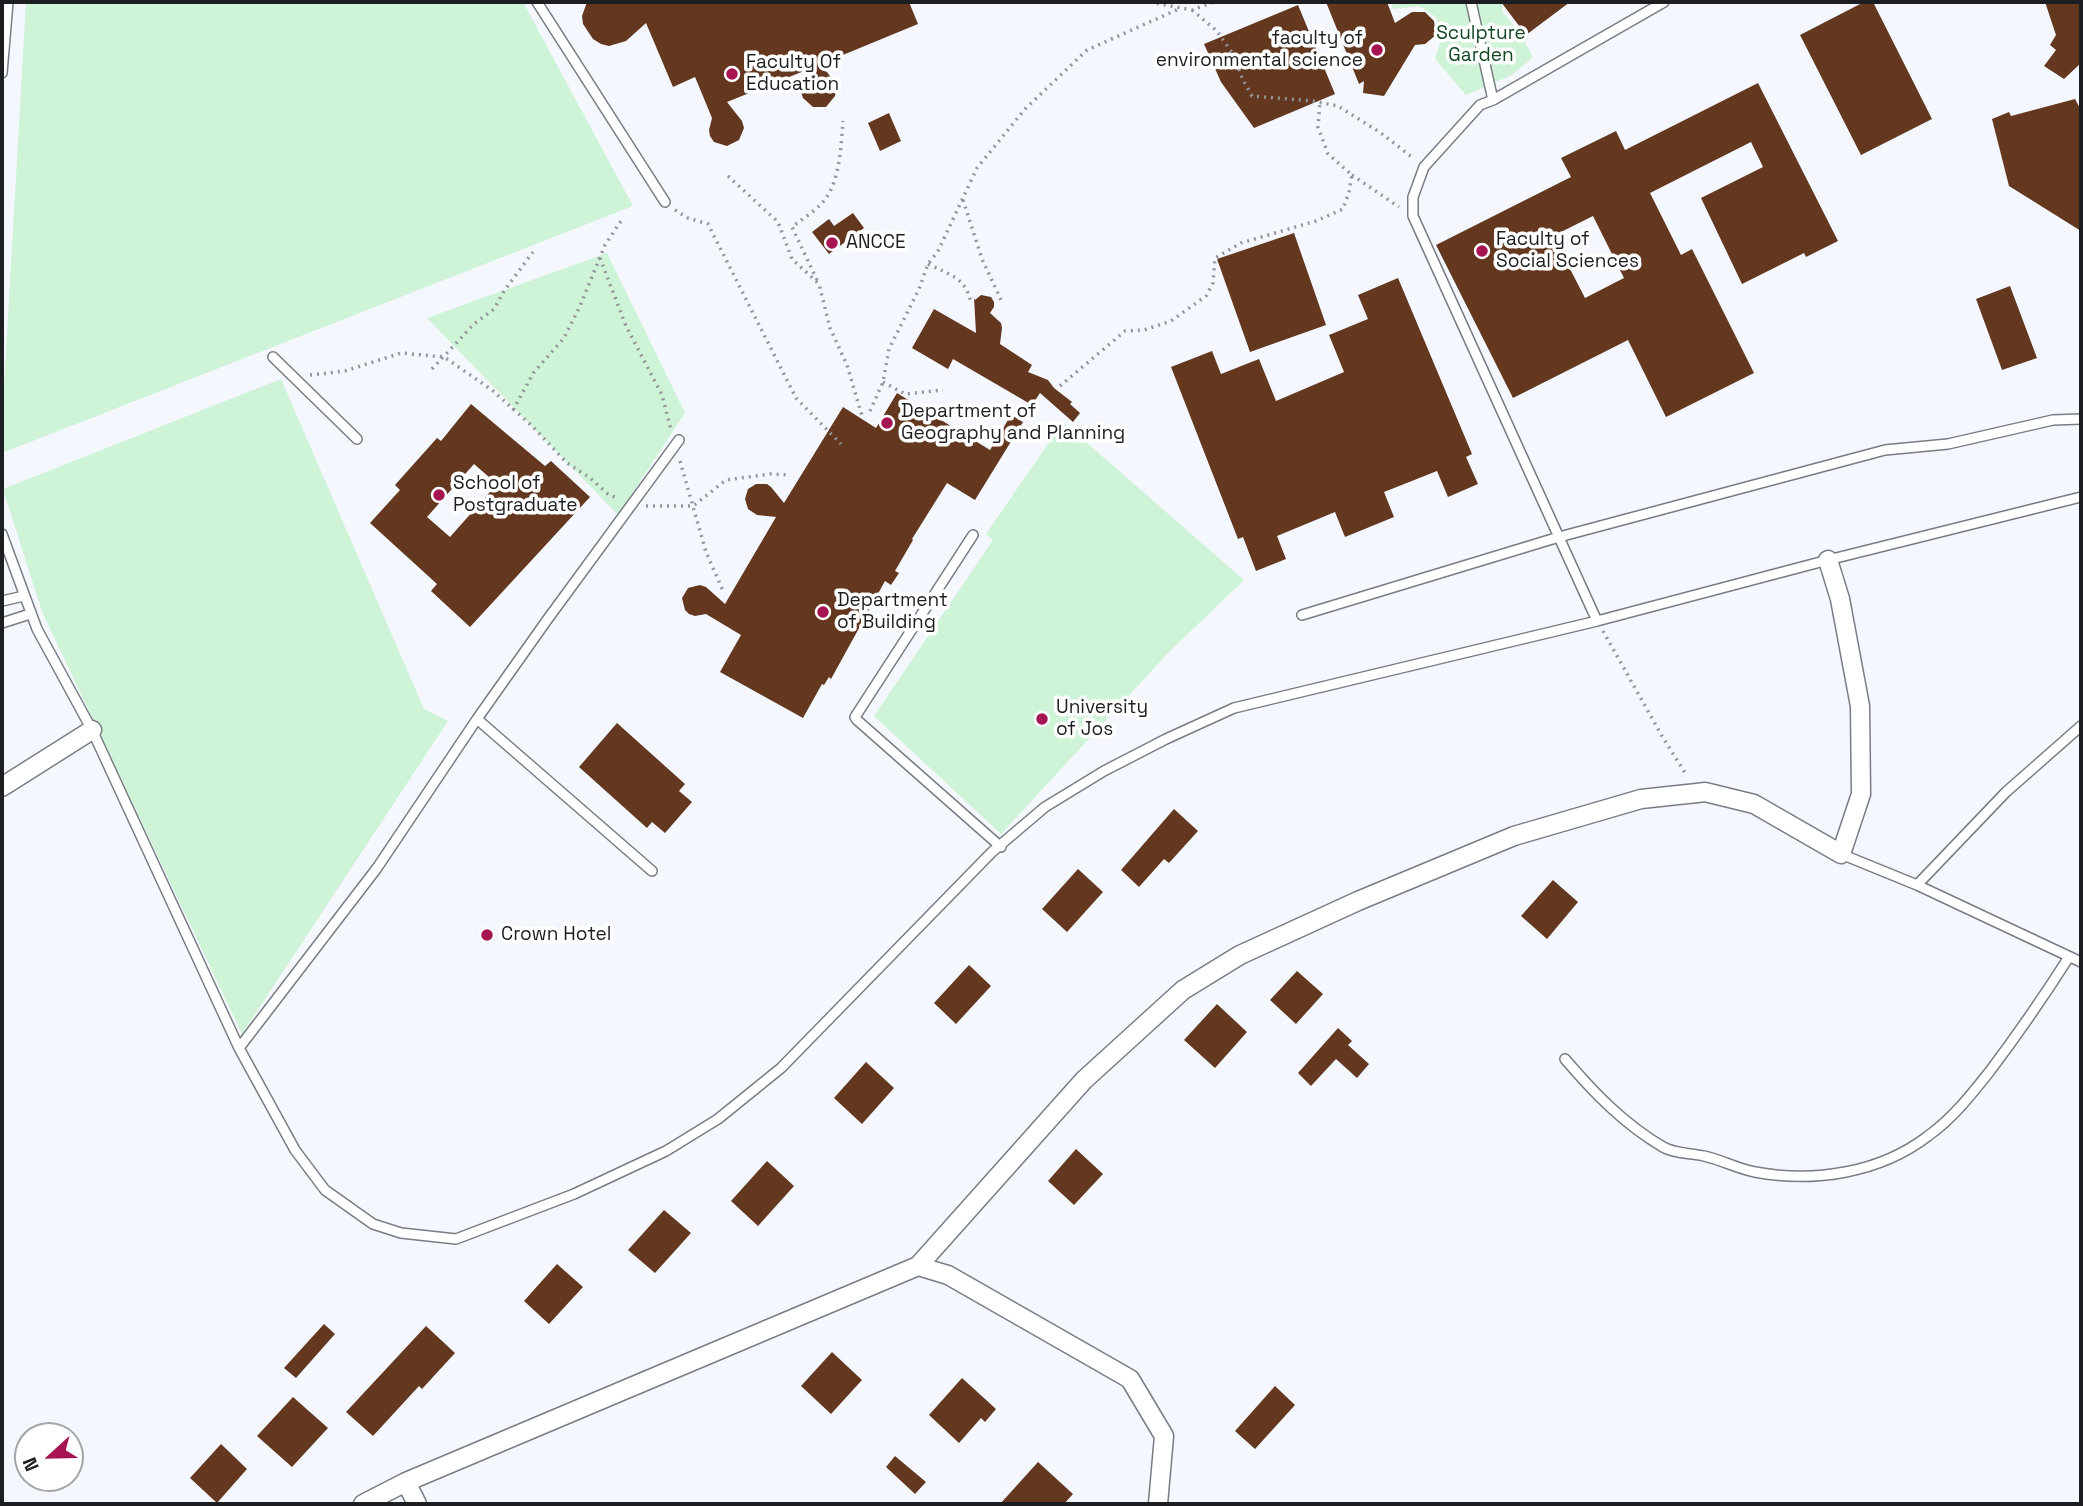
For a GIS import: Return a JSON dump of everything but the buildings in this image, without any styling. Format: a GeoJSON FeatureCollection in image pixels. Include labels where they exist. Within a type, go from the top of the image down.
{"type":"FeatureCollection","features":[{"type":"Feature","properties":{"kind":"street"},"geometry":{"type":"LineString","coordinates":[[363,1504],[406,1482],[918,1266],[1084,1080],[1183,990],[1240,955],[1358,901],[1514,836],[1641,799],[1705,792],[1754,804],[1841,854],[1861,794],[1860,706],[1840,598],[1828,560]]}},
{"type":"Feature","properties":{"kind":"street"},"geometry":{"type":"LineString","coordinates":[[2,787],[92,730]]}},
{"type":"Feature","properties":{"kind":"street"},"geometry":{"type":"LineString","coordinates":[[918,1266],[948,1275],[1130,1379],[1164,1436],[1158,1504]]}},
{"type":"Feature","properties":{"kind":"street"},"geometry":{"type":"LineString","coordinates":[[406,1482],[417,1504]]}},
{"type":"Feature","properties":{"kind":"lane"},"geometry":{"type":"LineString","coordinates":[[2,73],[8,2]]}},
{"type":"Feature","properties":{"kind":"lane"},"geometry":{"type":"LineString","coordinates":[[537,2],[665,202]]}},
{"type":"Feature","properties":{"kind":"lane"},"geometry":{"type":"LineString","coordinates":[[1471,2],[1493,100]]}},
{"type":"Feature","properties":{"kind":"lane"},"geometry":{"type":"LineString","coordinates":[[1597,621],[1413,216],[1413,197],[1424,167],[1480,106],[1664,2]]}},
{"type":"Feature","properties":{"kind":"lane"},"geometry":{"type":"LineString","coordinates":[[273,357],[357,439]]}},
{"type":"Feature","properties":{"kind":"lane"},"geometry":{"type":"LineString","coordinates":[[1302,615],[1559,537],[1885,450],[1948,444],[2053,421],[2081,418]]}},
{"type":"Feature","properties":{"kind":"lane"},"geometry":{"type":"LineString","coordinates":[[239,1048],[377,868],[477,719],[677,443]]}},
{"type":"Feature","properties":{"kind":"lane"},"geometry":{"type":"LineString","coordinates":[[2,534],[30,614],[92,730],[239,1048],[295,1150],[325,1190],[373,1224],[401,1233],[456,1239],[585,1188],[667,1151],[718,1119],[781,1068],[992,852],[1045,807],[1104,771],[1234,708],[1597,621],[2081,497]]}},
{"type":"Feature","properties":{"kind":"lane"},"geometry":{"type":"LineString","coordinates":[[973,535],[855,717],[1001,847]]}},
{"type":"Feature","properties":{"kind":"lane"},"geometry":{"type":"LineString","coordinates":[[2,601],[24,596]]}},
{"type":"Feature","properties":{"kind":"lane"},"geometry":{"type":"LineString","coordinates":[[2,623],[30,614]]}},
{"type":"Feature","properties":{"kind":"lane"},"geometry":{"type":"LineString","coordinates":[[477,719],[652,871]]}},
{"type":"Feature","properties":{"kind":"lane"},"geometry":{"type":"LineString","coordinates":[[1917,885],[2006,792],[2081,726]]}},
{"type":"Feature","properties":{"kind":"lane"},"geometry":{"type":"LineString","coordinates":[[1841,854],[1917,885],[2081,962]]}},
{"type":"Feature","properties":{"kind":"lane"},"geometry":{"type":"LineString","coordinates":[[1564,1059],[1597,1096],[1631,1127],[1667,1150],[1705,1156],[1755,1172],[1812,1176],[1858,1170],[1900,1155],[1961,1108],[2024,1027],[2069,957]]}},
{"type":"Feature","properties":{"kind":"path"},"geometry":{"type":"LineString","coordinates":[[1150,2],[1192,10],[1217,31],[1235,58],[1252,96],[1338,106],[1381,133],[1424,167]]}},
{"type":"Feature","properties":{"kind":"path"},"geometry":{"type":"LineString","coordinates":[[1192,10],[1214,2]]}},
{"type":"Feature","properties":{"kind":"path"},"geometry":{"type":"LineString","coordinates":[[870,411],[883,382],[889,349],[919,289],[928,264],[938,251],[978,168],[1005,132],[1087,50],[1181,8]]}},
{"type":"Feature","properties":{"kind":"path"},"geometry":{"type":"LineString","coordinates":[[1320,102],[1318,127],[1328,154],[1352,175],[1413,216]]}},
{"type":"Feature","properties":{"kind":"path"},"geometry":{"type":"LineString","coordinates":[[843,121],[841,151],[829,192],[817,208],[792,227],[819,284],[830,328],[847,365],[862,416]]}},
{"type":"Feature","properties":{"kind":"path"},"geometry":{"type":"LineString","coordinates":[[1060,386],[1125,331],[1144,330],[1171,321],[1206,296],[1213,283],[1215,258],[1241,243],[1316,222],[1343,209],[1352,175]]}},
{"type":"Feature","properties":{"kind":"path"},"geometry":{"type":"LineString","coordinates":[[728,176],[778,222],[792,259],[819,284]]}},
{"type":"Feature","properties":{"kind":"path"},"geometry":{"type":"LineString","coordinates":[[964,200],[982,258],[1003,304]]}},
{"type":"Feature","properties":{"kind":"path"},"geometry":{"type":"LineString","coordinates":[[665,202],[688,218],[708,224],[796,398],[841,444]]}},
{"type":"Feature","properties":{"kind":"path"},"geometry":{"type":"LineString","coordinates":[[513,410],[534,372],[564,338],[606,245],[623,218]]}},
{"type":"Feature","properties":{"kind":"path"},"geometry":{"type":"LineString","coordinates":[[432,369],[457,340],[494,309],[533,252]]}},
{"type":"Feature","properties":{"kind":"path"},"geometry":{"type":"LineString","coordinates":[[600,258],[626,326],[663,395],[706,552],[724,593]]}},
{"type":"Feature","properties":{"kind":"path"},"geometry":{"type":"LineString","coordinates":[[928,264],[960,281],[969,290],[971,304]]}},
{"type":"Feature","properties":{"kind":"path"},"geometry":{"type":"LineString","coordinates":[[294,377],[345,371],[401,353],[444,358],[492,390],[532,426],[567,463],[589,477],[608,494],[633,503],[654,507],[693,506],[726,480],[770,474],[788,475]]}},
{"type":"Feature","properties":{"kind":"path"},"geometry":{"type":"LineString","coordinates":[[883,382],[905,394],[943,390]]}},
{"type":"Feature","properties":{"kind":"path"},"geometry":{"type":"LineString","coordinates":[[1597,621],[1697,793]]}},
{"type":"Feature","properties":{"kind":"green space"},"geometry":{"type":"Polygon","coordinates":[[[26,2],[523,2],[633,206],[2,453],[26,2]]]}},
{"type":"Feature","properties":{"kind":"green space","name":"Sculpture Garden"},"geometry":{"type":"Polygon","coordinates":[[[1391,2],[1502,2],[1502,11],[1520,33],[1533,57],[1512,75],[1466,95],[1435,59],[1442,36],[1436,17],[1419,6],[1393,9],[1391,2]]]}},
{"type":"Feature","properties":{"kind":"green space"},"geometry":{"type":"Polygon","coordinates":[[[607,253],[685,413],[618,515],[427,318],[607,253]]]}},
{"type":"Feature","properties":{"kind":"green space"},"geometry":{"type":"Polygon","coordinates":[[[281,379],[424,709],[448,721],[242,1034],[42,612],[3,489],[281,379]]]}},
{"type":"Feature","properties":{"kind":"green space"},"geometry":{"type":"Polygon","coordinates":[[[1063,422],[1244,580],[1170,651],[1001,834],[874,716],[993,540],[986,534],[1063,422]]]}},
{"type":"Feature","properties":{"kind":"place","name":"faculty of environmental science"},"geometry":{"type":"Point","coordinates":[1377,50]}},
{"type":"Feature","properties":{"kind":"place","name":"Faculty Of Education"},"geometry":{"type":"Point","coordinates":[732,74]}},
{"type":"Feature","properties":{"kind":"place","name":"ANCCE"},"geometry":{"type":"Point","coordinates":[832,243]}},
{"type":"Feature","properties":{"kind":"place","name":"Faculty of Social Sciences"},"geometry":{"type":"Point","coordinates":[1482,251]}},
{"type":"Feature","properties":{"kind":"place","name":"Department of Geography and Planning"},"geometry":{"type":"Point","coordinates":[887,423]}},
{"type":"Feature","properties":{"kind":"place","name":"School of Postgraduate"},"geometry":{"type":"Point","coordinates":[439,495]}},
{"type":"Feature","properties":{"kind":"place","name":"Department of Building"},"geometry":{"type":"Point","coordinates":[823,612]}},
{"type":"Feature","properties":{"kind":"place","name":"University of Jos"},"geometry":{"type":"Point","coordinates":[1042,719]}},
{"type":"Feature","properties":{"kind":"place","name":"Crown Hotel"},"geometry":{"type":"Point","coordinates":[487,935]}}]}
